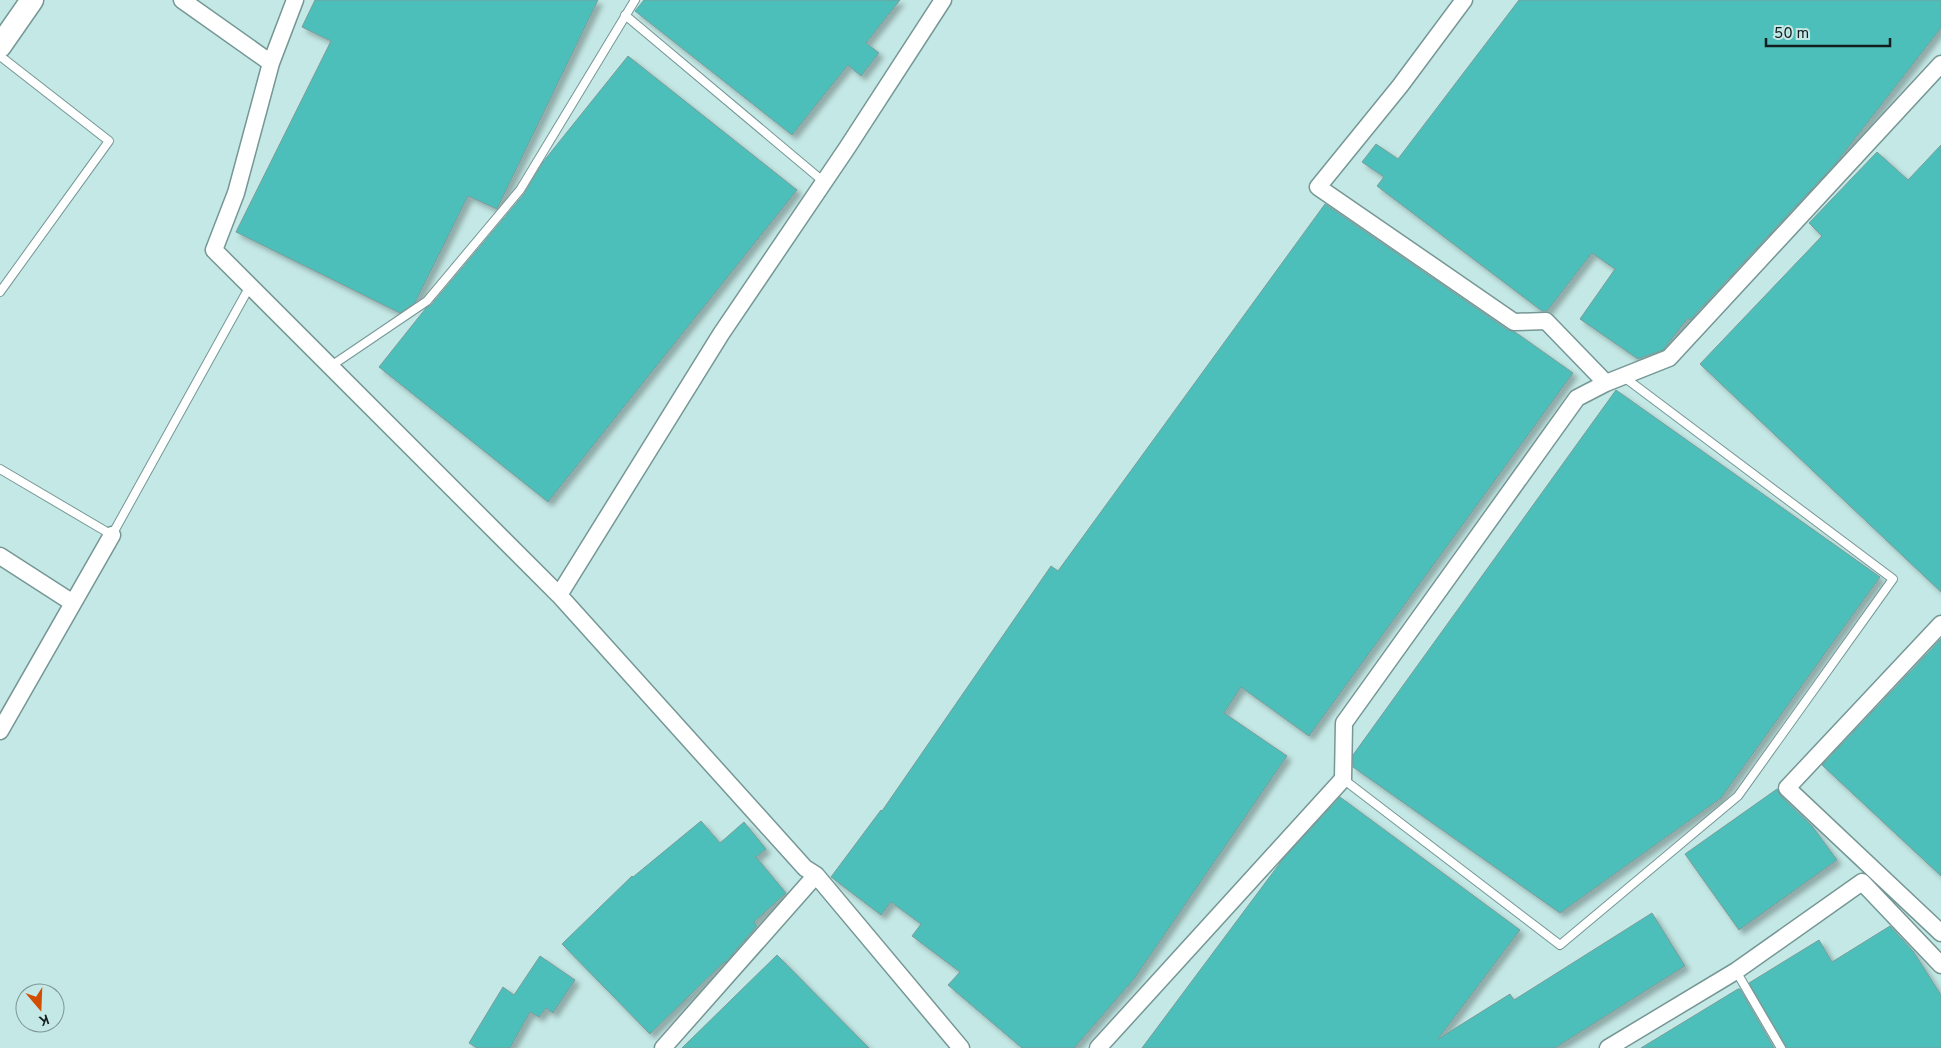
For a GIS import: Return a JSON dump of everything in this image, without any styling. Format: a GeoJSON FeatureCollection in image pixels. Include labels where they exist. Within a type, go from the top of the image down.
{"type":"FeatureCollection","features":[{"type":"Feature","properties":{"kind":"street"},"geometry":{"type":"LineString","coordinates":[[0,46],[32,0]]}},
{"type":"Feature","properties":{"kind":"street"},"geometry":{"type":"LineString","coordinates":[[182,0],[271,63]]}},
{"type":"Feature","properties":{"kind":"street"},"geometry":{"type":"LineString","coordinates":[[295,0],[271,63],[236,194],[214,250],[559,595],[805,868],[816,875],[961,1048]]}},
{"type":"Feature","properties":{"kind":"street"},"geometry":{"type":"LineString","coordinates":[[559,595],[721,334],[824,182],[943,0]]}},
{"type":"Feature","properties":{"kind":"street"},"geometry":{"type":"LineString","coordinates":[[1464,0],[1400,86],[1318,187],[1514,322],[1546,321],[1606,383]]}},
{"type":"Feature","properties":{"kind":"street"},"geometry":{"type":"LineString","coordinates":[[1098,1048],[1343,779],[1344,723],[1577,398],[1606,383],[1669,358],[1941,64]]}},
{"type":"Feature","properties":{"kind":"street"},"geometry":{"type":"LineString","coordinates":[[0,731],[112,535]]}},
{"type":"Feature","properties":{"kind":"street"},"geometry":{"type":"LineString","coordinates":[[0,556],[73,603]]}},
{"type":"Feature","properties":{"kind":"street"},"geometry":{"type":"LineString","coordinates":[[1941,624],[1787,788],[1941,933]]}},
{"type":"Feature","properties":{"kind":"street"},"geometry":{"type":"LineString","coordinates":[[664,1048],[816,875]]}},
{"type":"Feature","properties":{"kind":"street"},"geometry":{"type":"LineString","coordinates":[[1608,1048],[1736,971],[1862,882],[1941,965]]}},
{"type":"Feature","properties":{"kind":"lane"},"geometry":{"type":"LineString","coordinates":[[330,366],[427,301],[520,190],[634,0]]}},
{"type":"Feature","properties":{"kind":"lane"},"geometry":{"type":"LineString","coordinates":[[625,15],[824,182]]}},
{"type":"Feature","properties":{"kind":"lane"},"geometry":{"type":"LineString","coordinates":[[0,56],[109,141],[0,292]]}},
{"type":"Feature","properties":{"kind":"lane"},"geometry":{"type":"LineString","coordinates":[[0,469],[112,535],[250,286]]}},
{"type":"Feature","properties":{"kind":"lane"},"geometry":{"type":"LineString","coordinates":[[1343,779],[1560,945],[1738,796],[1893,579],[1623,376]]}},
{"type":"Feature","properties":{"kind":"lane"},"geometry":{"type":"LineString","coordinates":[[1736,971],[1781,1048]]}},
{"type":"Feature","properties":{"kind":"building"},"geometry":{"type":"Polygon","coordinates":[[[315,0],[598,0],[497,209],[468,196],[415,303],[400,313],[236,232],[331,41],[302,27],[315,0]]]}},
{"type":"Feature","properties":{"kind":"building"},"geometry":{"type":"Polygon","coordinates":[[[644,0],[900,0],[866,43],[879,53],[861,76],[848,65],[792,135],[635,11],[644,0]]]}},
{"type":"Feature","properties":{"kind":"building"},"geometry":{"type":"Polygon","coordinates":[[[1519,0],[1941,0],[1941,28],[1836,163],[1690,320],[1688,318],[1663,350],[1638,359],[1580,319],[1615,269],[1592,253],[1547,311],[1542,311],[1377,186],[1384,177],[1362,162],[1376,144],[1398,159],[1519,0]]]}},
{"type":"Feature","properties":{"kind":"building"},"geometry":{"type":"Polygon","coordinates":[[[628,56],[797,190],[548,502],[379,367],[426,308],[431,305],[524,194],[543,162],[628,56]]]}},
{"type":"Feature","properties":{"kind":"building"},"geometry":{"type":"Polygon","coordinates":[[[1941,145],[1941,592],[1700,364],[1822,236],[1809,223],[1877,152],[1908,180],[1941,145]]]}},
{"type":"Feature","properties":{"kind":"building"},"geometry":{"type":"Polygon","coordinates":[[[1325,204],[1573,373],[1309,736],[1241,687],[1224,713],[1287,756],[1134,979],[1074,1048],[1022,1048],[948,985],[960,972],[912,936],[921,924],[891,902],[881,915],[831,877],[882,811],[1051,566],[1058,571],[1325,204]]]}},
{"type":"Feature","properties":{"kind":"building"},"geometry":{"type":"Polygon","coordinates":[[[1616,390],[1880,577],[1721,798],[1560,913],[1353,767],[1353,755],[1616,390]]]}},
{"type":"Feature","properties":{"kind":"building"},"geometry":{"type":"Polygon","coordinates":[[[1941,639],[1941,876],[1822,765],[1941,639]]]}},
{"type":"Feature","properties":{"kind":"building"},"geometry":{"type":"Polygon","coordinates":[[[1777,789],[1780,795],[1812,826],[1837,860],[1739,930],[1685,854],[1777,789]]]}},
{"type":"Feature","properties":{"kind":"building"},"geometry":{"type":"Polygon","coordinates":[[[1340,797],[1520,930],[1438,1039],[1510,994],[1514,1000],[1652,913],[1685,966],[1555,1048],[1142,1048],[1283,859],[1340,797]]]}},
{"type":"Feature","properties":{"kind":"building"},"geometry":{"type":"Polygon","coordinates":[[[701,821],[720,843],[744,822],[766,849],[756,857],[786,893],[754,922],[757,926],[725,963],[650,1034],[562,944],[632,876],[701,821]]]}},
{"type":"Feature","properties":{"kind":"building"},"geometry":{"type":"Polygon","coordinates":[[[1890,926],[1913,951],[1941,995],[1941,1048],[1787,1048],[1749,983],[1819,940],[1832,962],[1890,926]]]}},
{"type":"Feature","properties":{"kind":"building"},"geometry":{"type":"Polygon","coordinates":[[[777,955],[869,1048],[682,1048],[777,955]]]}},
{"type":"Feature","properties":{"kind":"building"},"geometry":{"type":"Polygon","coordinates":[[[540,956],[575,980],[553,1013],[546,1008],[539,1017],[530,1012],[510,1048],[477,1048],[469,1043],[503,987],[514,995],[540,956]]]}},
{"type":"Feature","properties":{"kind":"building"},"geometry":{"type":"Polygon","coordinates":[[[1740,989],[1774,1048],[1641,1048],[1740,989]]]}}]}
